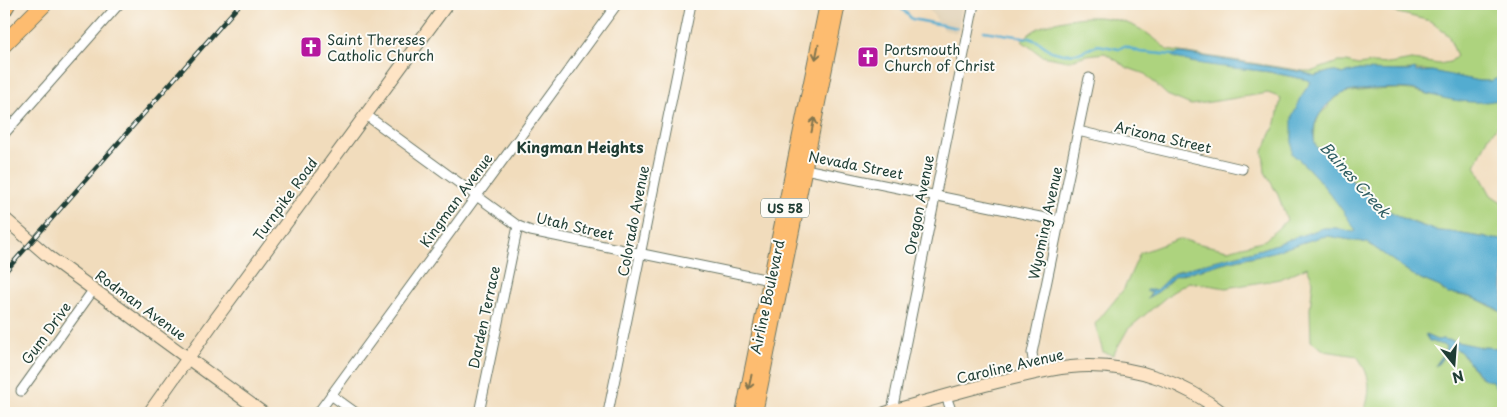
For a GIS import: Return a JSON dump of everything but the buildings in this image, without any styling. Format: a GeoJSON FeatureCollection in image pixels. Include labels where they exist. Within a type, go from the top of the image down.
{"type":"FeatureCollection","features":[{"type":"Feature","properties":{"kind":"highway"},"geometry":{"type":"LineString","coordinates":[[4,8],[7,4]]}},
{"type":"Feature","properties":{"kind":"highway"},"geometry":{"type":"LineString","coordinates":[[4,44],[44,4]]}},
{"type":"Feature","properties":{"kind":"main road","name":"Airline Boulevard"},"geometry":{"type":"LineString","coordinates":[[755,413],[776,281],[799,168],[827,4]]}},
{"type":"Feature","properties":{"kind":"main road","name":"Airline Boulevard"},"geometry":{"type":"LineString","coordinates":[[799,168],[838,4]]}},
{"type":"Feature","properties":{"kind":"main road","name":"Airline Boulevard"},"geometry":{"type":"LineString","coordinates":[[743,413],[776,281]]}},
{"type":"Feature","properties":{"kind":"street"},"geometry":{"type":"LineString","coordinates":[[4,134],[119,4]]}},
{"type":"Feature","properties":{"kind":"street","name":"Turnpike Road"},"geometry":{"type":"LineString","coordinates":[[149,413],[447,4]]}},
{"type":"Feature","properties":{"kind":"street","name":"Kingman Avenue"},"geometry":{"type":"LineString","coordinates":[[318,413],[617,4]]}},
{"type":"Feature","properties":{"kind":"street","name":"Colorado Avenue"},"geometry":{"type":"LineString","coordinates":[[608,413],[691,4]]}},
{"type":"Feature","properties":{"kind":"street","name":"Oregon Avenue"},"geometry":{"type":"LineString","coordinates":[[889,412],[974,4]]}},
{"type":"Feature","properties":{"kind":"street","name":"Wyoming Avenue"},"geometry":{"type":"LineString","coordinates":[[1035,373],[1032,353],[1089,78]]}},
{"type":"Feature","properties":{"kind":"street","name":"Utah Street"},"geometry":{"type":"LineString","coordinates":[[366,115],[476,195],[508,221],[518,226],[531,231],[776,281]]}},
{"type":"Feature","properties":{"kind":"street","name":"Arizona Street"},"geometry":{"type":"LineString","coordinates":[[1078,132],[1242,169]]}},
{"type":"Feature","properties":{"kind":"street","name":"Nevada Street"},"geometry":{"type":"LineString","coordinates":[[799,168],[1060,221]]}},
{"type":"Feature","properties":{"kind":"street","name":"Rodman Avenue"},"geometry":{"type":"LineString","coordinates":[[4,218],[49,257],[263,413]]}},
{"type":"Feature","properties":{"kind":"street","name":"Darden Terrace"},"geometry":{"type":"LineString","coordinates":[[478,413],[518,226]]}},
{"type":"Feature","properties":{"kind":"street","name":"Gum Drive"},"geometry":{"type":"LineString","coordinates":[[21,392],[94,289]]}},
{"type":"Feature","properties":{"kind":"street","name":"Caroline Avenue"},"geometry":{"type":"LineString","coordinates":[[889,412],[1035,373],[1078,366],[1123,369],[1153,376],[1176,385],[1220,411]]}},
{"type":"Feature","properties":{"kind":"street"},"geometry":{"type":"LineString","coordinates":[[331,395],[356,413]]}},
{"type":"Feature","properties":{"kind":"street"},"geometry":{"type":"LineString","coordinates":[[946,396],[952,413]]}},
{"type":"Feature","properties":{"kind":"street"},"geometry":{"type":"LineString","coordinates":[[1202,413],[1220,411]]}},
{"type":"Feature","properties":{"kind":"shaded area"},"geometry":{"type":"Polygon","coordinates":[[[925,4],[963,4],[957,33],[944,30],[925,4]]]}},
{"type":"Feature","properties":{"kind":"green space"},"geometry":{"type":"Polygon","coordinates":[[[1363,4],[1503,4],[1503,76],[1491,81],[1479,81],[1425,70],[1359,70],[1343,74],[1332,71],[1315,76],[1302,72],[1181,53],[1190,62],[1269,72],[1311,82],[1304,92],[1292,154],[1318,179],[1357,231],[1323,228],[1265,248],[1174,273],[1156,290],[1149,291],[1152,293],[1148,296],[1158,292],[1175,276],[1273,252],[1320,237],[1328,236],[1368,243],[1416,277],[1440,287],[1444,292],[1477,299],[1503,313],[1503,348],[1481,347],[1443,339],[1437,340],[1426,335],[1429,341],[1446,346],[1445,352],[1436,365],[1450,348],[1455,349],[1463,355],[1477,374],[1493,382],[1503,394],[1503,413],[1364,413],[1369,384],[1368,377],[1357,356],[1325,351],[1311,341],[1310,309],[1313,281],[1307,267],[1280,279],[1226,288],[1189,282],[1171,293],[1128,329],[1113,355],[1103,352],[1095,324],[1124,289],[1140,253],[1178,239],[1228,250],[1265,240],[1287,220],[1278,195],[1265,172],[1263,151],[1276,123],[1281,98],[1268,93],[1191,105],[1167,95],[1145,74],[1128,68],[1105,53],[1087,55],[1068,61],[1042,56],[1022,41],[1030,33],[1044,25],[1075,18],[1090,17],[1118,20],[1131,25],[1155,39],[1167,50],[1304,71],[1313,71],[1338,62],[1358,65],[1373,63],[1389,64],[1412,60],[1439,64],[1450,62],[1457,56],[1448,35],[1430,21],[1363,4]]]}},
{"type":"Feature","properties":{"kind":"green space"},"geometry":{"type":"Polygon","coordinates":[[[1398,89],[1432,95],[1498,100],[1503,98],[1503,120],[1489,136],[1475,166],[1491,195],[1503,203],[1503,240],[1434,230],[1400,217],[1385,208],[1338,167],[1325,153],[1319,151],[1314,143],[1315,125],[1320,114],[1328,107],[1329,103],[1343,93],[1398,89]]]}},
{"type":"Feature","properties":{"kind":"water"},"geometry":{"type":"Polygon","coordinates":[[[1181,53],[1302,72],[1315,76],[1332,71],[1343,74],[1359,70],[1409,71],[1415,69],[1416,72],[1432,71],[1479,81],[1491,81],[1503,76],[1503,98],[1487,102],[1448,99],[1410,89],[1376,89],[1342,94],[1326,106],[1317,119],[1314,141],[1317,147],[1352,181],[1390,212],[1437,231],[1503,240],[1503,313],[1477,299],[1448,294],[1440,287],[1416,277],[1368,243],[1328,236],[1273,252],[1175,276],[1158,292],[1147,298],[1152,293],[1146,290],[1156,290],[1174,273],[1265,248],[1323,228],[1356,231],[1327,190],[1309,169],[1292,154],[1292,117],[1311,82],[1270,72],[1189,61],[1170,55],[1181,53]]]}},
{"type":"Feature","properties":{"kind":"water"},"geometry":{"type":"Polygon","coordinates":[[[1425,335],[1437,340],[1443,339],[1481,347],[1503,348],[1503,394],[1500,393],[1492,381],[1480,375],[1461,352],[1456,349],[1450,348],[1435,366],[1445,352],[1446,346],[1429,341],[1425,335]]]}},
{"type":"Feature","properties":{"kind":"waterway"},"geometry":{"type":"LineString","coordinates":[[897,4],[912,19],[958,28]]}},
{"type":"Feature","properties":{"kind":"waterway"},"geometry":{"type":"LineString","coordinates":[[984,31],[1029,38],[1039,42],[1051,51],[1063,54],[1079,53],[1098,45],[1119,49],[1124,46],[1140,52],[1173,55]]}},
{"type":"Feature","properties":{"kind":"railway"},"geometry":{"type":"LineString","coordinates":[[4,273],[240,4]]}},
{"type":"Feature","properties":{"kind":"place","name":"Saint Thereses Catholic Church"},"geometry":{"type":"Point","coordinates":[311,47]}},
{"type":"Feature","properties":{"kind":"place","name":"Portsmouth Church of Christ"},"geometry":{"type":"Point","coordinates":[868,57]}},
{"type":"Feature","properties":{"kind":"district","name":"Kingman Heights"},"geometry":{"type":"Point","coordinates":[580,146]}},
{"type":"Feature","properties":{"kind":"water label","name":"Baines Creek"},"geometry":{"type":"Point","coordinates":[1356,179]}}]}
